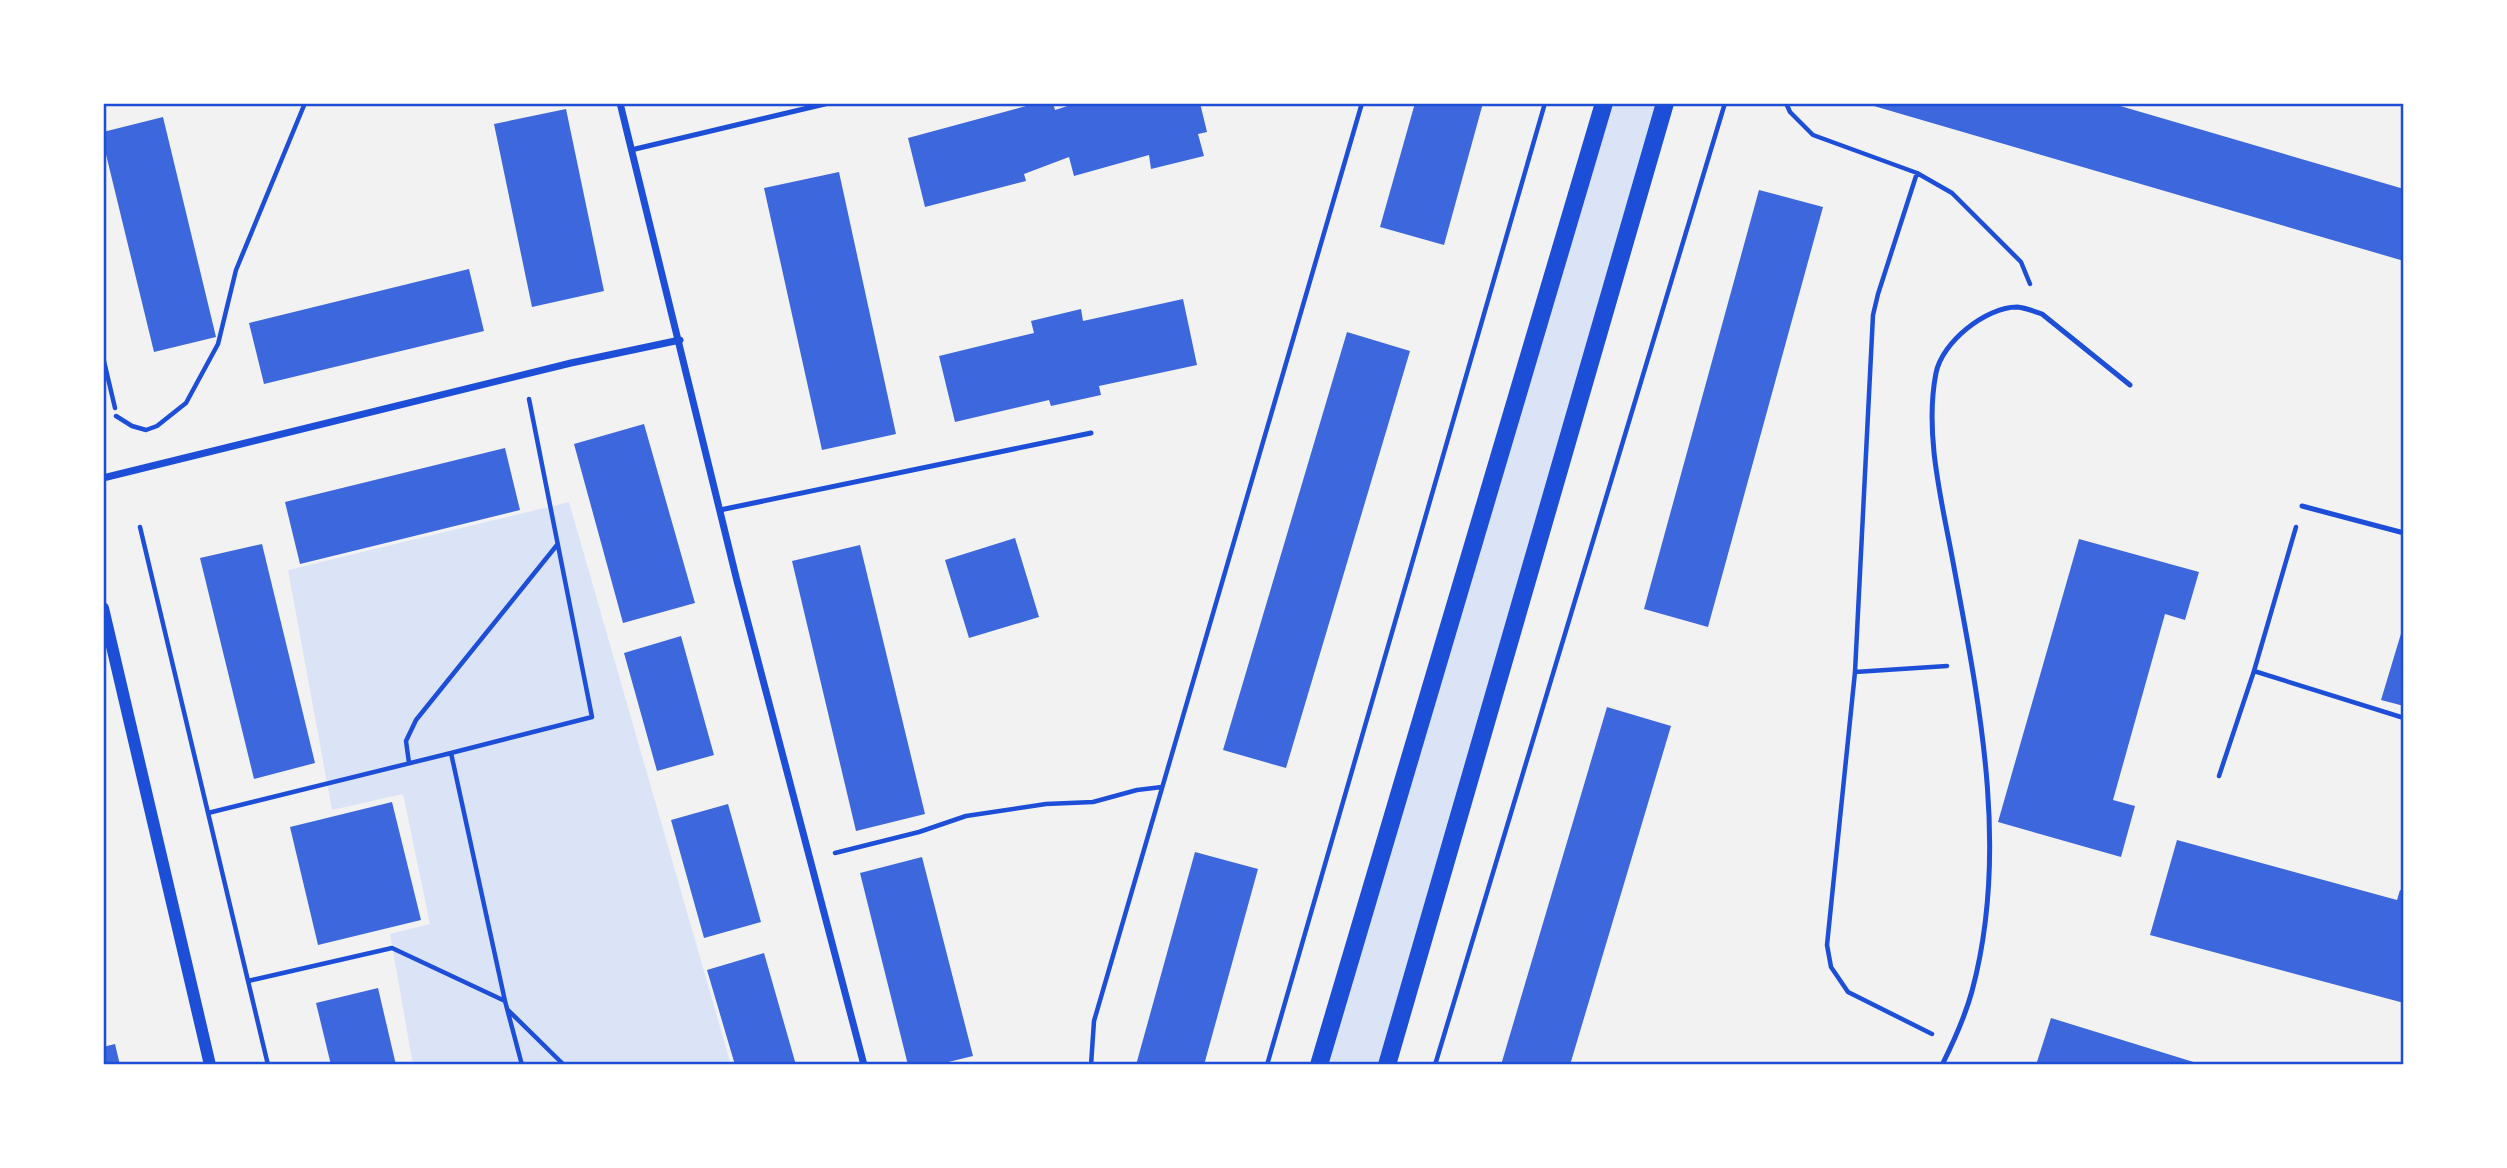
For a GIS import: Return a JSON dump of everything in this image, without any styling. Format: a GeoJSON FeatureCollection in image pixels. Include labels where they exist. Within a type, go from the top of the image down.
{"type":"FeatureCollection","features":[{"type":"Feature","properties":{"kind":"main road"},"geometry":{"type":"LineString","coordinates":[[1319,1065],[1604,103]]}},
{"type":"Feature","properties":{"kind":"main road"},"geometry":{"type":"LineString","coordinates":[[1387,1065],[1665,103]]}},
{"type":"Feature","properties":{"kind":"street"},"geometry":{"type":"LineString","coordinates":[[620,103],[720,510],[864,1065]]}},
{"type":"Feature","properties":{"kind":"street"},"geometry":{"type":"LineString","coordinates":[[103,478],[524,374],[680,340]]}},
{"type":"Feature","properties":{"kind":"street"},"geometry":{"type":"LineString","coordinates":[[103,608],[209,1065]]}},
{"type":"Feature","properties":{"kind":"lane"},"geometry":{"type":"LineString","coordinates":[[631,150],[829,103]]}},
{"type":"Feature","properties":{"kind":"lane"},"geometry":{"type":"LineString","coordinates":[[1942,1065],[1972,991],[1977,967],[1985,922],[1990,866],[1990,800],[1972,664],[1935,455],[1933,408],[1936,370],[1953,341],[1966,329],[1989,315],[2015,307],[2042,314],[2130,385]]}},
{"type":"Feature","properties":{"kind":"lane"},"geometry":{"type":"LineString","coordinates":[[720,510],[1091,433]]}},
{"type":"Feature","properties":{"kind":"lane"},"geometry":{"type":"LineString","coordinates":[[2302,506],[2404,533]]}},
{"type":"Feature","properties":{"kind":"path"},"geometry":{"type":"LineString","coordinates":[[116,416],[132,426],[146,430],[157,426],[186,403],[218,344],[236,270],[305,103]]}},
{"type":"Feature","properties":{"kind":"path"},"geometry":{"type":"LineString","coordinates":[[1091,1065],[1094,1021],[1362,103]]}},
{"type":"Feature","properties":{"kind":"path"},"geometry":{"type":"LineString","coordinates":[[1267,1065],[1545,103]]}},
{"type":"Feature","properties":{"kind":"path"},"geometry":{"type":"LineString","coordinates":[[1435,1065],[1725,103]]}},
{"type":"Feature","properties":{"kind":"path"},"geometry":{"type":"LineString","coordinates":[[1786,103],[1790,112],[1813,135],[1917,173],[1952,193],[2021,262],[2042,314]]}},
{"type":"Feature","properties":{"kind":"path"},"geometry":{"type":"LineString","coordinates":[[1917,173],[1873,316],[1854,672],[1827,945],[1831,967],[1848,992],[1952,1044]]}},
{"type":"Feature","properties":{"kind":"path"},"geometry":{"type":"LineString","coordinates":[[103,357],[115,408]]}},
{"type":"Feature","properties":{"kind":"path"},"geometry":{"type":"LineString","coordinates":[[208,813],[592,717],[524,374]]}},
{"type":"Feature","properties":{"kind":"path"},"geometry":{"type":"LineString","coordinates":[[2219,776],[2254,671],[2302,506]]}},
{"type":"Feature","properties":{"kind":"path"},"geometry":{"type":"LineString","coordinates":[[141,527],[268,1065]]}},
{"type":"Feature","properties":{"kind":"path"},"geometry":{"type":"LineString","coordinates":[[409,763],[406,741],[416,720],[558,544]]}},
{"type":"Feature","properties":{"kind":"path"},"geometry":{"type":"LineString","coordinates":[[1854,672],[1972,664]]}},
{"type":"Feature","properties":{"kind":"path"},"geometry":{"type":"LineString","coordinates":[[2254,671],[2404,718]]}},
{"type":"Feature","properties":{"kind":"path"},"geometry":{"type":"LineString","coordinates":[[451,752],[505,1001],[522,1065]]}},
{"type":"Feature","properties":{"kind":"path"},"geometry":{"type":"LineString","coordinates":[[810,859],[919,832],[966,816],[1046,804],[1093,802],[1137,790],[1162,788]]}},
{"type":"Feature","properties":{"kind":"path"},"geometry":{"type":"LineString","coordinates":[[248,981],[392,948],[505,1001]]}},
{"type":"Feature","properties":{"kind":"path"},"geometry":{"type":"LineString","coordinates":[[508,1009],[564,1065]]}},
{"type":"Feature","properties":{"kind":"shaded area"},"geometry":{"type":"Polygon","coordinates":[[[1604,103],[1665,103],[1387,1065],[1319,1065],[1604,103]]]}},
{"type":"Feature","properties":{"kind":"shaded area"},"geometry":{"type":"Polygon","coordinates":[[[569,502],[731,1065],[413,1065],[390,934],[430,924],[403,794],[332,810],[288,570],[569,502]]]}},
{"type":"Feature","properties":{"kind":"building"},"geometry":{"type":"Polygon","coordinates":[[[1037,103],[1053,103],[1055,110],[1077,103],[1200,103],[1207,132],[1198,134],[1204,156],[1151,169],[1149,155],[1074,176],[1069,157],[1024,174],[1026,181],[925,207],[908,138],[1037,103]]]}},
{"type":"Feature","properties":{"kind":"building"},"geometry":{"type":"Polygon","coordinates":[[[1415,103],[1483,103],[1444,245],[1380,227],[1415,103]]]}},
{"type":"Feature","properties":{"kind":"building"},"geometry":{"type":"Polygon","coordinates":[[[2110,103],[2404,189],[2404,261],[1867,104],[2110,103]]]}},
{"type":"Feature","properties":{"kind":"building"},"geometry":{"type":"Polygon","coordinates":[[[566,109],[604,291],[532,307],[494,124],[566,109]]]}},
{"type":"Feature","properties":{"kind":"building"},"geometry":{"type":"Polygon","coordinates":[[[163,117],[216,337],[154,352],[103,142],[103,132],[163,117]]]}},
{"type":"Feature","properties":{"kind":"building"},"geometry":{"type":"Polygon","coordinates":[[[839,172],[896,434],[822,450],[764,188],[839,172]]]}},
{"type":"Feature","properties":{"kind":"building"},"geometry":{"type":"Polygon","coordinates":[[[1759,190],[1823,207],[1708,627],[1644,609],[1759,190]]]}},
{"type":"Feature","properties":{"kind":"building"},"geometry":{"type":"Polygon","coordinates":[[[469,269],[484,331],[264,384],[249,323],[469,269]]]}},
{"type":"Feature","properties":{"kind":"building"},"geometry":{"type":"Polygon","coordinates":[[[1183,299],[1197,365],[1099,386],[1101,395],[1051,406],[1049,400],[955,422],[939,356],[1034,333],[1031,321],[1081,309],[1083,321],[1183,299]]]}},
{"type":"Feature","properties":{"kind":"building"},"geometry":{"type":"Polygon","coordinates":[[[1347,332],[1410,351],[1286,768],[1223,750],[1347,332]]]}},
{"type":"Feature","properties":{"kind":"building"},"geometry":{"type":"Polygon","coordinates":[[[644,424],[695,603],[623,623],[574,444],[644,424]]]}},
{"type":"Feature","properties":{"kind":"building"},"geometry":{"type":"Polygon","coordinates":[[[505,448],[520,510],[300,564],[285,502],[505,448]]]}},
{"type":"Feature","properties":{"kind":"building"},"geometry":{"type":"Polygon","coordinates":[[[1015,538],[1039,617],[969,638],[945,560],[1015,538]]]}},
{"type":"Feature","properties":{"kind":"building"},"geometry":{"type":"Polygon","coordinates":[[[2079,539],[2199,572],[2185,620],[2165,614],[2113,800],[2135,806],[2121,857],[1998,822],[2079,539]]]}},
{"type":"Feature","properties":{"kind":"building"},"geometry":{"type":"Polygon","coordinates":[[[262,544],[315,763],[254,779],[200,558],[262,544]]]}},
{"type":"Feature","properties":{"kind":"building"},"geometry":{"type":"Polygon","coordinates":[[[860,545],[925,814],[856,831],[792,561],[860,545]]]}},
{"type":"Feature","properties":{"kind":"building"},"geometry":{"type":"Polygon","coordinates":[[[2404,627],[2404,706],[2381,700],[2404,627]]]}},
{"type":"Feature","properties":{"kind":"building"},"geometry":{"type":"Polygon","coordinates":[[[681,636],[714,755],[657,771],[624,653],[681,636]]]}},
{"type":"Feature","properties":{"kind":"building"},"geometry":{"type":"Polygon","coordinates":[[[1607,707],[1671,726],[1570,1065],[1501,1065],[1607,707]]]}},
{"type":"Feature","properties":{"kind":"building"},"geometry":{"type":"Polygon","coordinates":[[[392,802],[421,920],[318,945],[290,827],[392,802]]]}},
{"type":"Feature","properties":{"kind":"building"},"geometry":{"type":"Polygon","coordinates":[[[728,804],[761,922],[704,938],[671,820],[728,804]]]}},
{"type":"Feature","properties":{"kind":"building"},"geometry":{"type":"Polygon","coordinates":[[[2177,840],[2397,900],[2400,890],[2404,891],[2404,1003],[2150,935],[2177,840]]]}},
{"type":"Feature","properties":{"kind":"building"},"geometry":{"type":"Polygon","coordinates":[[[1195,852],[1258,869],[1204,1065],[1136,1065],[1195,852]]]}},
{"type":"Feature","properties":{"kind":"building"},"geometry":{"type":"Polygon","coordinates":[[[922,857],[973,1056],[936,1065],[908,1065],[860,873],[922,857]]]}},
{"type":"Feature","properties":{"kind":"building"},"geometry":{"type":"Polygon","coordinates":[[[764,953],[796,1065],[735,1065],[707,970],[764,953]]]}},
{"type":"Feature","properties":{"kind":"building"},"geometry":{"type":"Polygon","coordinates":[[[378,988],[396,1065],[331,1065],[316,1003],[378,988]]]}},
{"type":"Feature","properties":{"kind":"building"},"geometry":{"type":"Polygon","coordinates":[[[2051,1018],[2200,1064],[2200,1065],[2036,1065],[2051,1018]]]}},
{"type":"Feature","properties":{"kind":"building"},"geometry":{"type":"Polygon","coordinates":[[[115,1044],[120,1065],[103,1065],[103,1047],[115,1044]]]}}]}
